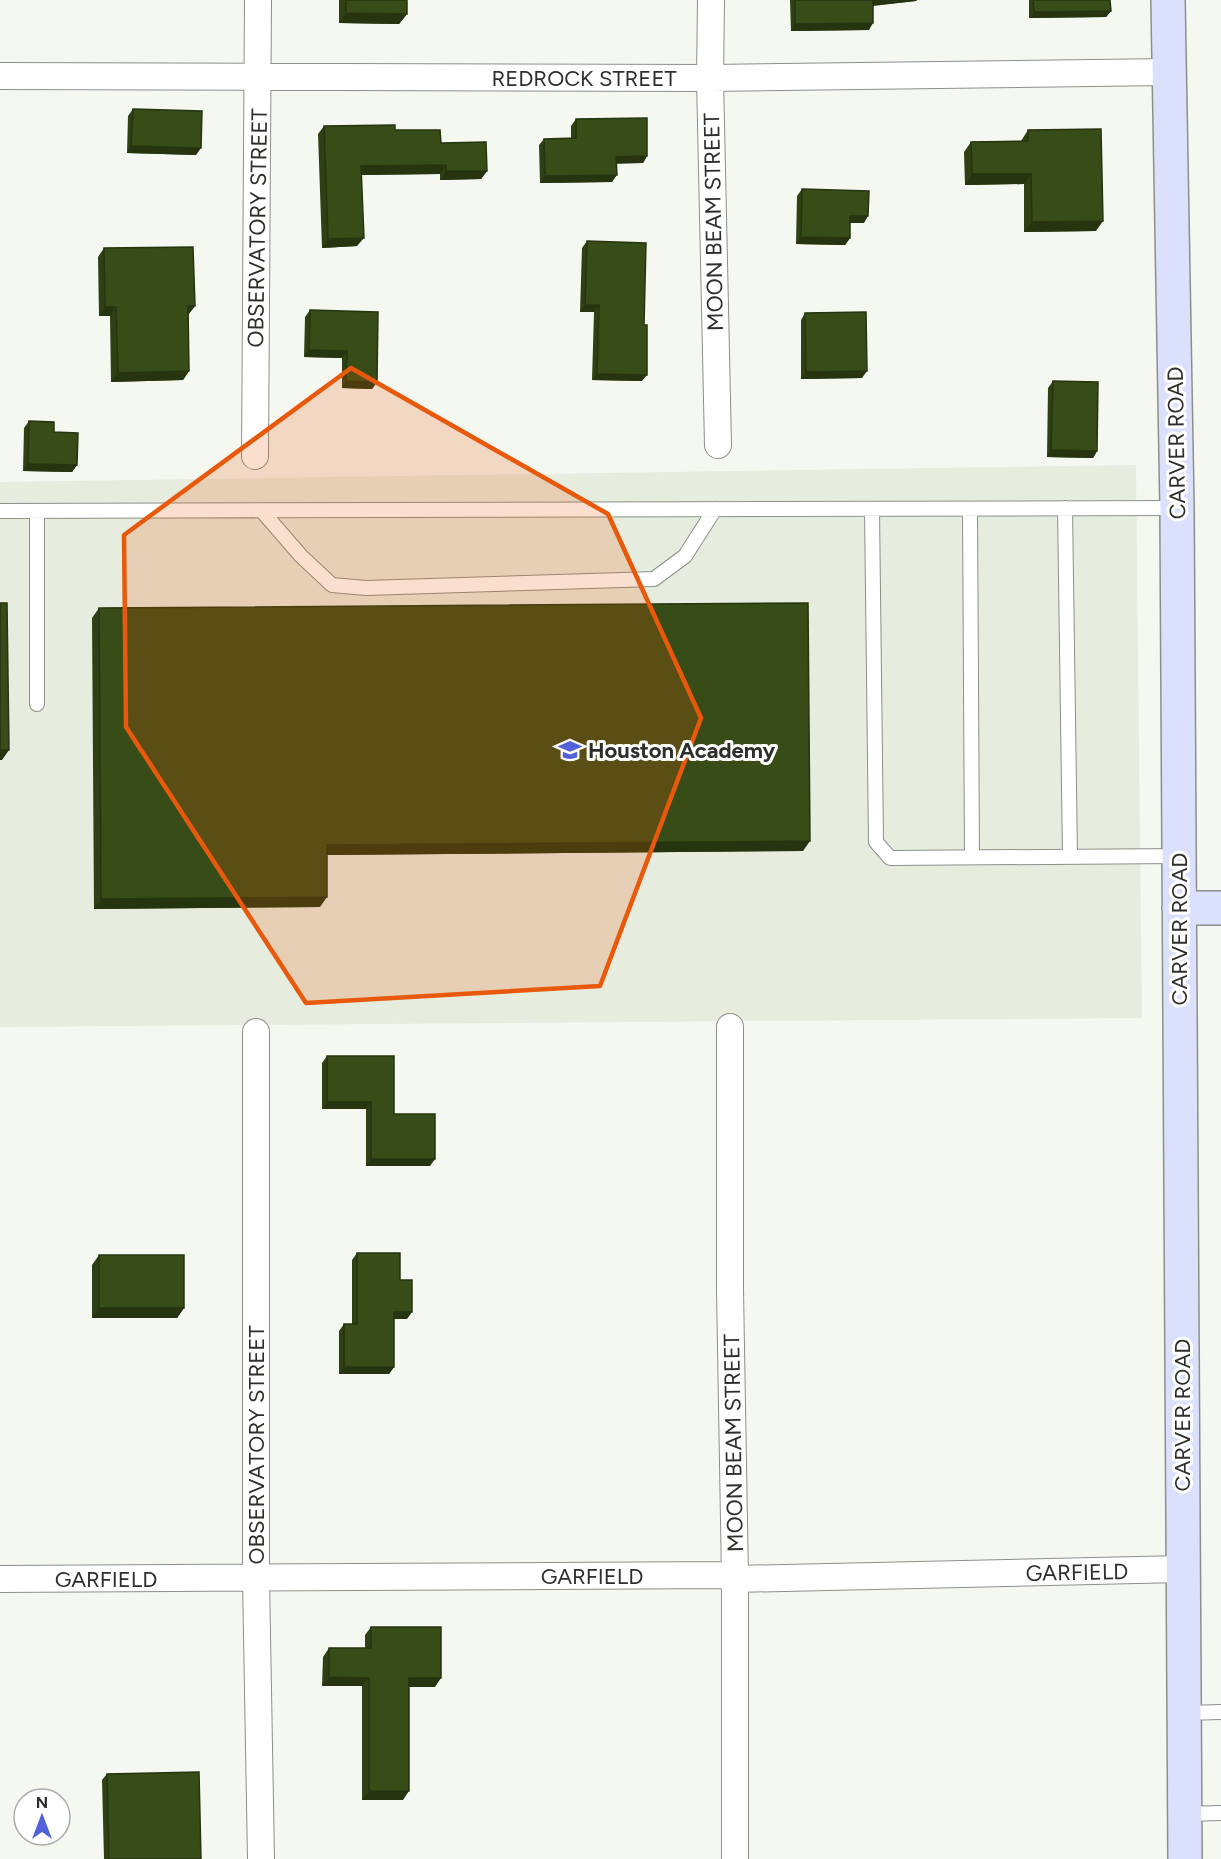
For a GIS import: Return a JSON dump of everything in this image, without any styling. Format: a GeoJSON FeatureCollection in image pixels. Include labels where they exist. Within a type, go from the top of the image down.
{"type":"FeatureCollection","features":[{"type":"Feature","properties":{"kind":"street","name":"OBSERVATORY STREET"},"geometry":{"type":"LineString","coordinates":[[255,456],[258,0]]}},
{"type":"Feature","properties":{"kind":"street","name":"MOON BEAM STREET"},"geometry":{"type":"LineString","coordinates":[[711,0],[710,78],[718,445]]}},
{"type":"Feature","properties":{"kind":"street","name":"CARVER ROAD"},"geometry":{"type":"LineString","coordinates":[[1168,0],[1177,508],[1185,1859]]}},
{"type":"Feature","properties":{"kind":"street","name":"REDROCK STREET"},"geometry":{"type":"LineString","coordinates":[[0,76],[710,78],[1168,72]]}},
{"type":"Feature","properties":{"kind":"street"},"geometry":{"type":"LineString","coordinates":[[1179,908],[1221,908]]}},
{"type":"Feature","properties":{"kind":"street","name":"MOON BEAM STREET"},"geometry":{"type":"LineString","coordinates":[[730,1027],[735,1859]]}},
{"type":"Feature","properties":{"kind":"street","name":"OBSERVATORY STREET"},"geometry":{"type":"LineString","coordinates":[[256,1032],[256,1578],[261,1859]]}},
{"type":"Feature","properties":{"kind":"street","name":"GARFIELD"},"geometry":{"type":"LineString","coordinates":[[0,1579],[722,1575],[735,1579],[1182,1569]]}},
{"type":"Feature","properties":{"kind":"lane"},"geometry":{"type":"LineString","coordinates":[[1065,508],[1070,857]]}},
{"type":"Feature","properties":{"kind":"lane"},"geometry":{"type":"LineString","coordinates":[[0,511],[1177,508]]}},
{"type":"Feature","properties":{"kind":"lane"},"geometry":{"type":"LineString","coordinates":[[262,511],[301,556],[332,585],[366,588],[654,579],[685,556],[715,509]]}},
{"type":"Feature","properties":{"kind":"lane"},"geometry":{"type":"LineString","coordinates":[[872,509],[876,842],[890,858],[1179,856]]}},
{"type":"Feature","properties":{"kind":"lane"},"geometry":{"type":"LineString","coordinates":[[970,509],[972,857]]}},
{"type":"Feature","properties":{"kind":"lane"},"geometry":{"type":"LineString","coordinates":[[37,511],[37,704]]}},
{"type":"Feature","properties":{"kind":"lane"},"geometry":{"type":"LineString","coordinates":[[1184,1713],[1221,1712]]}},
{"type":"Feature","properties":{"kind":"lane"},"geometry":{"type":"LineString","coordinates":[[1185,1814],[1221,1813]]}},
{"type":"Feature","properties":{"kind":"highlighted area"},"geometry":{"type":"Polygon","coordinates":[[[351,368],[608,514],[701,718],[600,986],[306,1003],[126,727],[124,535],[351,368]]]}},
{"type":"Feature","properties":{"kind":"shaded area","name":"Houston Academy"},"geometry":{"type":"Polygon","coordinates":[[[1136,465],[1142,1018],[0,1027],[0,482],[1136,465]]]}},
{"type":"Feature","properties":{"kind":"building"},"geometry":{"type":"Polygon","coordinates":[[[346,0],[407,0],[407,14],[346,13],[346,0]]]}},
{"type":"Feature","properties":{"kind":"building"},"geometry":{"type":"Polygon","coordinates":[[[795,0],[873,0],[873,23],[795,24],[795,0]]]}},
{"type":"Feature","properties":{"kind":"building"},"geometry":{"type":"Polygon","coordinates":[[[1033,0],[1110,0],[1111,11],[1034,12],[1033,0]]]}},
{"type":"Feature","properties":{"kind":"building"},"geometry":{"type":"Polygon","coordinates":[[[133,109],[202,111],[201,148],[131,146],[133,109]]]}},
{"type":"Feature","properties":{"kind":"building"},"geometry":{"type":"Polygon","coordinates":[[[647,118],[647,156],[616,157],[617,175],[545,176],[544,139],[576,138],[576,119],[647,118]]]}},
{"type":"Feature","properties":{"kind":"building"},"geometry":{"type":"Polygon","coordinates":[[[395,125],[395,130],[440,130],[441,143],[486,142],[487,171],[446,171],[446,165],[361,166],[364,238],[328,239],[324,126],[395,125]]]}},
{"type":"Feature","properties":{"kind":"building"},"geometry":{"type":"Polygon","coordinates":[[[1101,129],[1103,221],[1032,222],[1031,174],[972,174],[971,142],[1028,141],[1028,130],[1101,129]]]}},
{"type":"Feature","properties":{"kind":"building"},"geometry":{"type":"Polygon","coordinates":[[[802,189],[869,191],[868,216],[850,216],[850,238],[801,237],[802,189]]]}},
{"type":"Feature","properties":{"kind":"building"},"geometry":{"type":"Polygon","coordinates":[[[587,241],[646,243],[644,325],[647,325],[647,375],[597,374],[599,305],[585,305],[587,241]]]}},
{"type":"Feature","properties":{"kind":"building"},"geometry":{"type":"Polygon","coordinates":[[[193,247],[195,306],[188,306],[189,371],[118,373],[116,307],[105,307],[104,248],[193,247]]]}},
{"type":"Feature","properties":{"kind":"building"},"geometry":{"type":"Polygon","coordinates":[[[310,310],[378,312],[377,382],[346,381],[347,351],[309,350],[310,310]]]}},
{"type":"Feature","properties":{"kind":"building"},"geometry":{"type":"Polygon","coordinates":[[[866,312],[867,371],[806,372],[805,313],[866,312]]]}},
{"type":"Feature","properties":{"kind":"building"},"geometry":{"type":"Polygon","coordinates":[[[1053,381],[1098,382],[1097,451],[1051,450],[1053,381]]]}},
{"type":"Feature","properties":{"kind":"building"},"geometry":{"type":"Polygon","coordinates":[[[29,421],[54,422],[54,432],[78,433],[77,465],[28,464],[29,421]]]}},
{"type":"Feature","properties":{"kind":"building"},"geometry":{"type":"Polygon","coordinates":[[[0,603],[7,603],[9,750],[0,750],[0,603]]]}},
{"type":"Feature","properties":{"kind":"building"},"geometry":{"type":"Polygon","coordinates":[[[808,603],[810,841],[327,845],[327,897],[101,899],[99,608],[808,603]]]}},
{"type":"Feature","properties":{"kind":"building"},"geometry":{"type":"Polygon","coordinates":[[[327,1056],[394,1056],[394,1114],[435,1114],[435,1159],[371,1159],[371,1102],[327,1102],[327,1056]]]}},
{"type":"Feature","properties":{"kind":"building"},"geometry":{"type":"Polygon","coordinates":[[[357,1253],[400,1253],[400,1280],[412,1280],[412,1312],[394,1312],[394,1367],[344,1367],[344,1324],[357,1324],[357,1253]]]}},
{"type":"Feature","properties":{"kind":"building"},"geometry":{"type":"Polygon","coordinates":[[[99,1255],[184,1255],[184,1308],[99,1308],[99,1255]]]}},
{"type":"Feature","properties":{"kind":"building"},"geometry":{"type":"Polygon","coordinates":[[[371,1627],[441,1627],[441,1678],[409,1678],[409,1791],[369,1791],[369,1678],[329,1677],[329,1648],[371,1648],[371,1627]]]}},
{"type":"Feature","properties":{"kind":"building"},"geometry":{"type":"Polygon","coordinates":[[[199,1772],[201,1859],[109,1859],[107,1774],[199,1772]]]}},
{"type":"Feature","properties":{"kind":"place","name":"Houston Academy"},"geometry":{"type":"Point","coordinates":[570,750]}}]}
